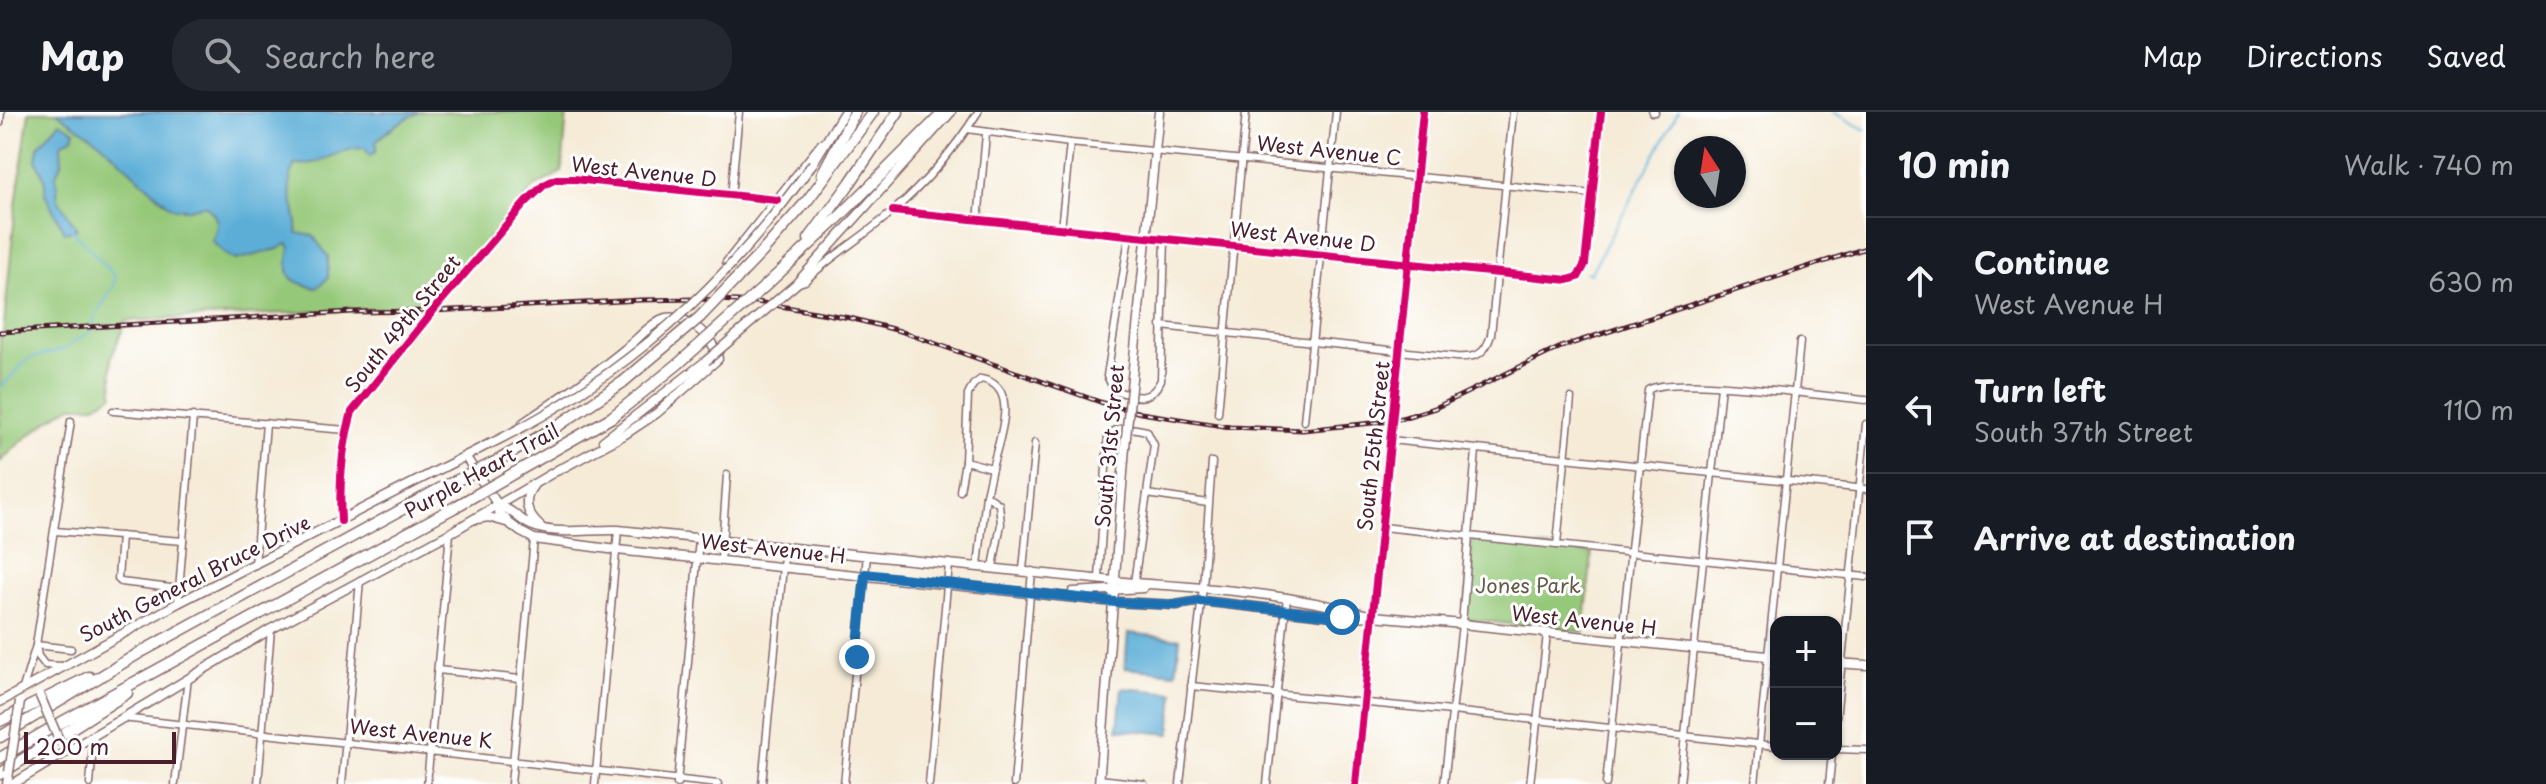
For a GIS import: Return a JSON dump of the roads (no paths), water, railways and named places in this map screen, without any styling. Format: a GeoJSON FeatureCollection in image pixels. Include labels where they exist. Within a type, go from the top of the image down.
{"type":"FeatureCollection","features":[{"type":"Feature","properties":{"kind":"highway"},"geometry":{"type":"LineString","coordinates":[[807,201],[855,112]]}},
{"type":"Feature","properties":{"kind":"highway","name":"Purple Heart Trail"},"geometry":{"type":"LineString","coordinates":[[0,737],[141,652],[556,427],[623,382],[700,317],[763,251],[807,201],[873,112]]}},
{"type":"Feature","properties":{"kind":"highway","name":"Purple Heart Trail"},"geometry":{"type":"LineString","coordinates":[[0,758],[612,417],[678,364],[764,287],[808,239],[898,112]]}},
{"type":"Feature","properties":{"kind":"highway"},"geometry":{"type":"LineString","coordinates":[[764,287],[944,112]]}},
{"type":"Feature","properties":{"kind":"highway"},"geometry":{"type":"LineString","coordinates":[[0,721],[141,652]]}},
{"type":"Feature","properties":{"kind":"highway"},"geometry":{"type":"LineString","coordinates":[[4,773],[125,694],[154,671]]}},
{"type":"Feature","properties":{"kind":"main road","name":"South General Bruce Drive"},"geometry":{"type":"LineString","coordinates":[[0,702],[178,603],[537,421],[596,384],[672,323],[751,243],[813,163],[844,112]]}},
{"type":"Feature","properties":{"kind":"main road"},"geometry":{"type":"LineString","coordinates":[[559,470],[622,428],[796,284],[951,112]]}},
{"type":"Feature","properties":{"kind":"main road","name":"South 31st Street"},"geometry":{"type":"LineString","coordinates":[[1099,782],[1125,447],[1159,112]]}},
{"type":"Feature","properties":{"kind":"main road","name":"South 25th Street"},"geometry":{"type":"LineString","coordinates":[[1356,784],[1423,112]]}},
{"type":"Feature","properties":{"kind":"main road"},"geometry":{"type":"LineString","coordinates":[[23,688],[4,773],[10,784],[271,629],[624,435],[657,413],[718,359],[712,342],[693,326],[671,318],[661,319],[554,403],[488,445]]}},
{"type":"Feature","properties":{"kind":"main road","name":"West Avenue H"},"geometry":{"type":"LineString","coordinates":[[465,456],[498,505],[499,512],[509,523],[534,539],[1115,602],[1176,605],[1201,601],[1342,617],[1373,616],[1462,624],[1770,656]]}},
{"type":"Feature","properties":{"kind":"main road"},"geometry":{"type":"LineString","coordinates":[[534,484],[528,492],[528,511],[539,526],[548,529]]}},
{"type":"Feature","properties":{"kind":"main road","name":"West Avenue H"},"geometry":{"type":"LineString","coordinates":[[498,505],[506,507],[534,527],[548,529],[618,530],[785,546],[1099,578],[1116,585],[1134,583],[1203,587],[1287,597],[1373,616]]}},
{"type":"Feature","properties":{"kind":"main road"},"geometry":{"type":"LineString","coordinates":[[461,526],[488,517],[509,523]]}},
{"type":"Feature","properties":{"kind":"main road"},"geometry":{"type":"LineString","coordinates":[[1065,595],[1116,585],[1168,585]]}},
{"type":"Feature","properties":{"kind":"main road"},"geometry":{"type":"LineString","coordinates":[[1842,663],[1866,665]]}},
{"type":"Feature","properties":{"kind":"main road"},"geometry":{"type":"LineString","coordinates":[[53,671],[43,681],[40,696],[59,740],[67,743],[82,741]]}},
{"type":"Feature","properties":{"kind":"street"},"geometry":{"type":"LineString","coordinates":[[0,123],[1,112]]}},
{"type":"Feature","properties":{"kind":"street"},"geometry":{"type":"LineString","coordinates":[[731,197],[739,112]]}},
{"type":"Feature","properties":{"kind":"street"},"geometry":{"type":"LineString","coordinates":[[796,284],[805,281],[893,211],[932,175],[978,112]]}},
{"type":"Feature","properties":{"kind":"street"},"geometry":{"type":"LineString","coordinates":[[1218,413],[1246,112]]}},
{"type":"Feature","properties":{"kind":"street"},"geometry":{"type":"LineString","coordinates":[[1304,421],[1336,112]]}},
{"type":"Feature","properties":{"kind":"street"},"geometry":{"type":"LineString","coordinates":[[1161,326],[1472,358],[1482,353],[1488,347],[1491,335],[1513,112]]}},
{"type":"Feature","properties":{"kind":"street"},"geometry":{"type":"LineString","coordinates":[[1593,194],[1601,112]]}},
{"type":"Feature","properties":{"kind":"street","name":"South General Bruce Drive"},"geometry":{"type":"LineString","coordinates":[[726,262],[838,121]]}},
{"type":"Feature","properties":{"kind":"street","name":"West Avenue C"},"geometry":{"type":"LineString","coordinates":[[967,129],[1070,143],[1593,194]]}},
{"type":"Feature","properties":{"kind":"street"},"geometry":{"type":"LineString","coordinates":[[978,221],[986,134]]}},
{"type":"Feature","properties":{"kind":"street"},"geometry":{"type":"LineString","coordinates":[[1061,229],[1070,143]]}},
{"type":"Feature","properties":{"kind":"street","name":"West Avenue D"},"geometry":{"type":"LineString","coordinates":[[556,179],[777,200]]}},
{"type":"Feature","properties":{"kind":"street","name":"South 49th Street"},"geometry":{"type":"LineString","coordinates":[[341,521],[347,430],[352,412],[526,202],[544,185],[556,179]]}},
{"type":"Feature","properties":{"kind":"street","name":"West Avenue D"},"geometry":{"type":"LineString","coordinates":[[1129,237],[1568,280],[1579,275],[1585,264],[1593,194]]}},
{"type":"Feature","properties":{"kind":"street"},"geometry":{"type":"LineString","coordinates":[[893,211],[1129,237],[1107,376],[1114,390],[1137,397],[1148,396],[1156,390],[1161,380],[1165,239]]}},
{"type":"Feature","properties":{"kind":"street"},"geometry":{"type":"LineString","coordinates":[[1775,616],[1800,342]]}},
{"type":"Feature","properties":{"kind":"street"},"geometry":{"type":"LineString","coordinates":[[960,491],[965,461],[968,395],[973,385],[981,379],[991,380],[999,388],[1006,412],[986,495],[978,566]]}},
{"type":"Feature","properties":{"kind":"street"},"geometry":{"type":"LineString","coordinates":[[1606,784],[1638,466],[1650,388],[1684,383],[1866,400]]}},
{"type":"Feature","properties":{"kind":"street"},"geometry":{"type":"LineString","coordinates":[[1680,784],[1721,386]]}},
{"type":"Feature","properties":{"kind":"street"},"geometry":{"type":"LineString","coordinates":[[1557,545],[1571,398]]}},
{"type":"Feature","properties":{"kind":"street"},"geometry":{"type":"LineString","coordinates":[[113,411],[347,430]]}},
{"type":"Feature","properties":{"kind":"street"},"geometry":{"type":"LineString","coordinates":[[178,603],[193,416]]}},
{"type":"Feature","properties":{"kind":"street"},"geometry":{"type":"LineString","coordinates":[[23,688],[36,645],[71,421]]}},
{"type":"Feature","properties":{"kind":"street"},"geometry":{"type":"LineString","coordinates":[[255,565],[266,423]]}},
{"type":"Feature","properties":{"kind":"street"},"geometry":{"type":"LineString","coordinates":[[1842,641],[1863,488],[1866,424]]}},
{"type":"Feature","properties":{"kind":"street"},"geometry":{"type":"LineString","coordinates":[[1099,578],[1108,436],[1118,428],[1147,431],[1154,445],[1134,583]]}},
{"type":"Feature","properties":{"kind":"street"},"geometry":{"type":"LineString","coordinates":[[1390,440],[1863,488]]}},
{"type":"Feature","properties":{"kind":"street"},"geometry":{"type":"LineString","coordinates":[[1014,784],[1030,591],[1027,570],[1035,443]]}},
{"type":"Feature","properties":{"kind":"street"},"geometry":{"type":"LineString","coordinates":[[1444,784],[1462,624],[1476,450]]}},
{"type":"Feature","properties":{"kind":"street"},"geometry":{"type":"LineString","coordinates":[[965,461],[992,468]]}},
{"type":"Feature","properties":{"kind":"street"},"geometry":{"type":"LineString","coordinates":[[1180,784],[1203,587],[1212,462]]}},
{"type":"Feature","properties":{"kind":"street"},"geometry":{"type":"LineString","coordinates":[[721,560],[727,475]]}},
{"type":"Feature","properties":{"kind":"street"},"geometry":{"type":"LineString","coordinates":[[1147,494],[1208,503]]}},
{"type":"Feature","properties":{"kind":"street"},"geometry":{"type":"LineString","coordinates":[[986,495],[999,504],[1001,524],[993,567]]}},
{"type":"Feature","properties":{"kind":"street"},"geometry":{"type":"LineString","coordinates":[[1382,527],[1866,577]]}},
{"type":"Feature","properties":{"kind":"street"},"geometry":{"type":"LineString","coordinates":[[595,784],[618,530]]}},
{"type":"Feature","properties":{"kind":"street"},"geometry":{"type":"LineString","coordinates":[[55,531],[183,541]]}},
{"type":"Feature","properties":{"kind":"street"},"geometry":{"type":"LineString","coordinates":[[427,784],[450,533]]}},
{"type":"Feature","properties":{"kind":"street"},"geometry":{"type":"LineString","coordinates":[[121,536],[118,579],[121,582],[179,589]]}},
{"type":"Feature","properties":{"kind":"street"},"geometry":{"type":"LineString","coordinates":[[511,784],[534,539]]}},
{"type":"Feature","properties":{"kind":"street"},"geometry":{"type":"LineString","coordinates":[[677,782],[699,539]]}},
{"type":"Feature","properties":{"kind":"street"},"geometry":{"type":"LineString","coordinates":[[762,784],[785,546]]}},
{"type":"Feature","properties":{"kind":"street"},"geometry":{"type":"LineString","coordinates":[[844,784],[867,555]]}},
{"type":"Feature","properties":{"kind":"street"},"geometry":{"type":"LineString","coordinates":[[929,784],[949,564]]}},
{"type":"Feature","properties":{"kind":"street"},"geometry":{"type":"LineString","coordinates":[[342,784],[360,580]]}},
{"type":"Feature","properties":{"kind":"street"},"geometry":{"type":"LineString","coordinates":[[1267,784],[1287,597]]}},
{"type":"Feature","properties":{"kind":"street"},"geometry":{"type":"LineString","coordinates":[[258,784],[271,629]]}},
{"type":"Feature","properties":{"kind":"street"},"geometry":{"type":"LineString","coordinates":[[1530,784],[1547,634]]}},
{"type":"Feature","properties":{"kind":"street"},"geometry":{"type":"LineString","coordinates":[[36,645],[71,649]]}},
{"type":"Feature","properties":{"kind":"street"},"geometry":{"type":"LineString","coordinates":[[36,645],[38,656],[45,665],[62,666]]}},
{"type":"Feature","properties":{"kind":"street"},"geometry":{"type":"LineString","coordinates":[[438,670],[520,679]]}},
{"type":"Feature","properties":{"kind":"street"},"geometry":{"type":"LineString","coordinates":[[1755,784],[1770,670]]}},
{"type":"Feature","properties":{"kind":"street"},"geometry":{"type":"LineString","coordinates":[[175,784],[188,678]]}},
{"type":"Feature","properties":{"kind":"street"},"geometry":{"type":"LineString","coordinates":[[1191,686],[1770,745]]}},
{"type":"Feature","properties":{"kind":"street","name":"West Avenue K"},"geometry":{"type":"LineString","coordinates":[[120,718],[513,760],[677,782],[718,784]]}},
{"type":"Feature","properties":{"kind":"street"},"geometry":{"type":"LineString","coordinates":[[90,784],[94,734]]}},
{"type":"Feature","properties":{"kind":"street"},"geometry":{"type":"LineString","coordinates":[[1842,749],[1866,750]]}},
{"type":"Feature","properties":{"kind":"street"},"geometry":{"type":"LineString","coordinates":[[1829,784],[1831,760]]}},
{"type":"Feature","properties":{"kind":"street"},"geometry":{"type":"LineString","coordinates":[[1099,782],[1144,784]]}},
{"type":"Feature","properties":{"kind":"water"},"geometry":{"type":"Polygon","coordinates":[[[57,112],[420,112],[381,136],[376,141],[376,151],[370,156],[365,148],[313,163],[295,164],[290,192],[297,233],[313,236],[328,256],[328,278],[317,288],[299,283],[290,276],[290,247],[287,244],[236,260],[226,255],[212,241],[217,221],[209,209],[204,205],[189,209],[173,208],[102,144],[57,112]]]}},
{"type":"Feature","properties":{"kind":"water"},"geometry":{"type":"Polygon","coordinates":[[[60,122],[75,131],[73,137],[61,144],[62,161],[56,175],[58,199],[77,229],[65,233],[45,194],[45,179],[36,161],[38,147],[60,122]]]}},
{"type":"Feature","properties":{"kind":"water"},"geometry":{"type":"Polygon","coordinates":[[[1128,633],[1180,639],[1176,673],[1125,668],[1128,633]]]}},
{"type":"Feature","properties":{"kind":"water"},"geometry":{"type":"Polygon","coordinates":[[[1122,688],[1174,693],[1170,734],[1118,729],[1122,688]]]}},
{"type":"Feature","properties":{"kind":"waterway"},"geometry":{"type":"LineString","coordinates":[[1586,272],[1590,274],[1678,112]]}},
{"type":"Feature","properties":{"kind":"waterway"},"geometry":{"type":"LineString","coordinates":[[1833,112],[1866,130]]}},
{"type":"Feature","properties":{"kind":"waterway"},"geometry":{"type":"LineString","coordinates":[[0,388],[28,359],[65,349],[90,332],[96,314],[114,286],[115,276],[70,228]]}},
{"type":"Feature","properties":{"kind":"railway"},"geometry":{"type":"LineString","coordinates":[[0,332],[640,300],[757,302],[850,318],[900,331],[1100,402],[1141,413],[1230,427],[1303,430],[1392,421],[1435,408],[1561,347],[1866,248]]}},
{"type":"Feature","properties":{"kind":"park label","name":"Jones Park"},"geometry":{"type":"Point","coordinates":[1528,586]}}]}
